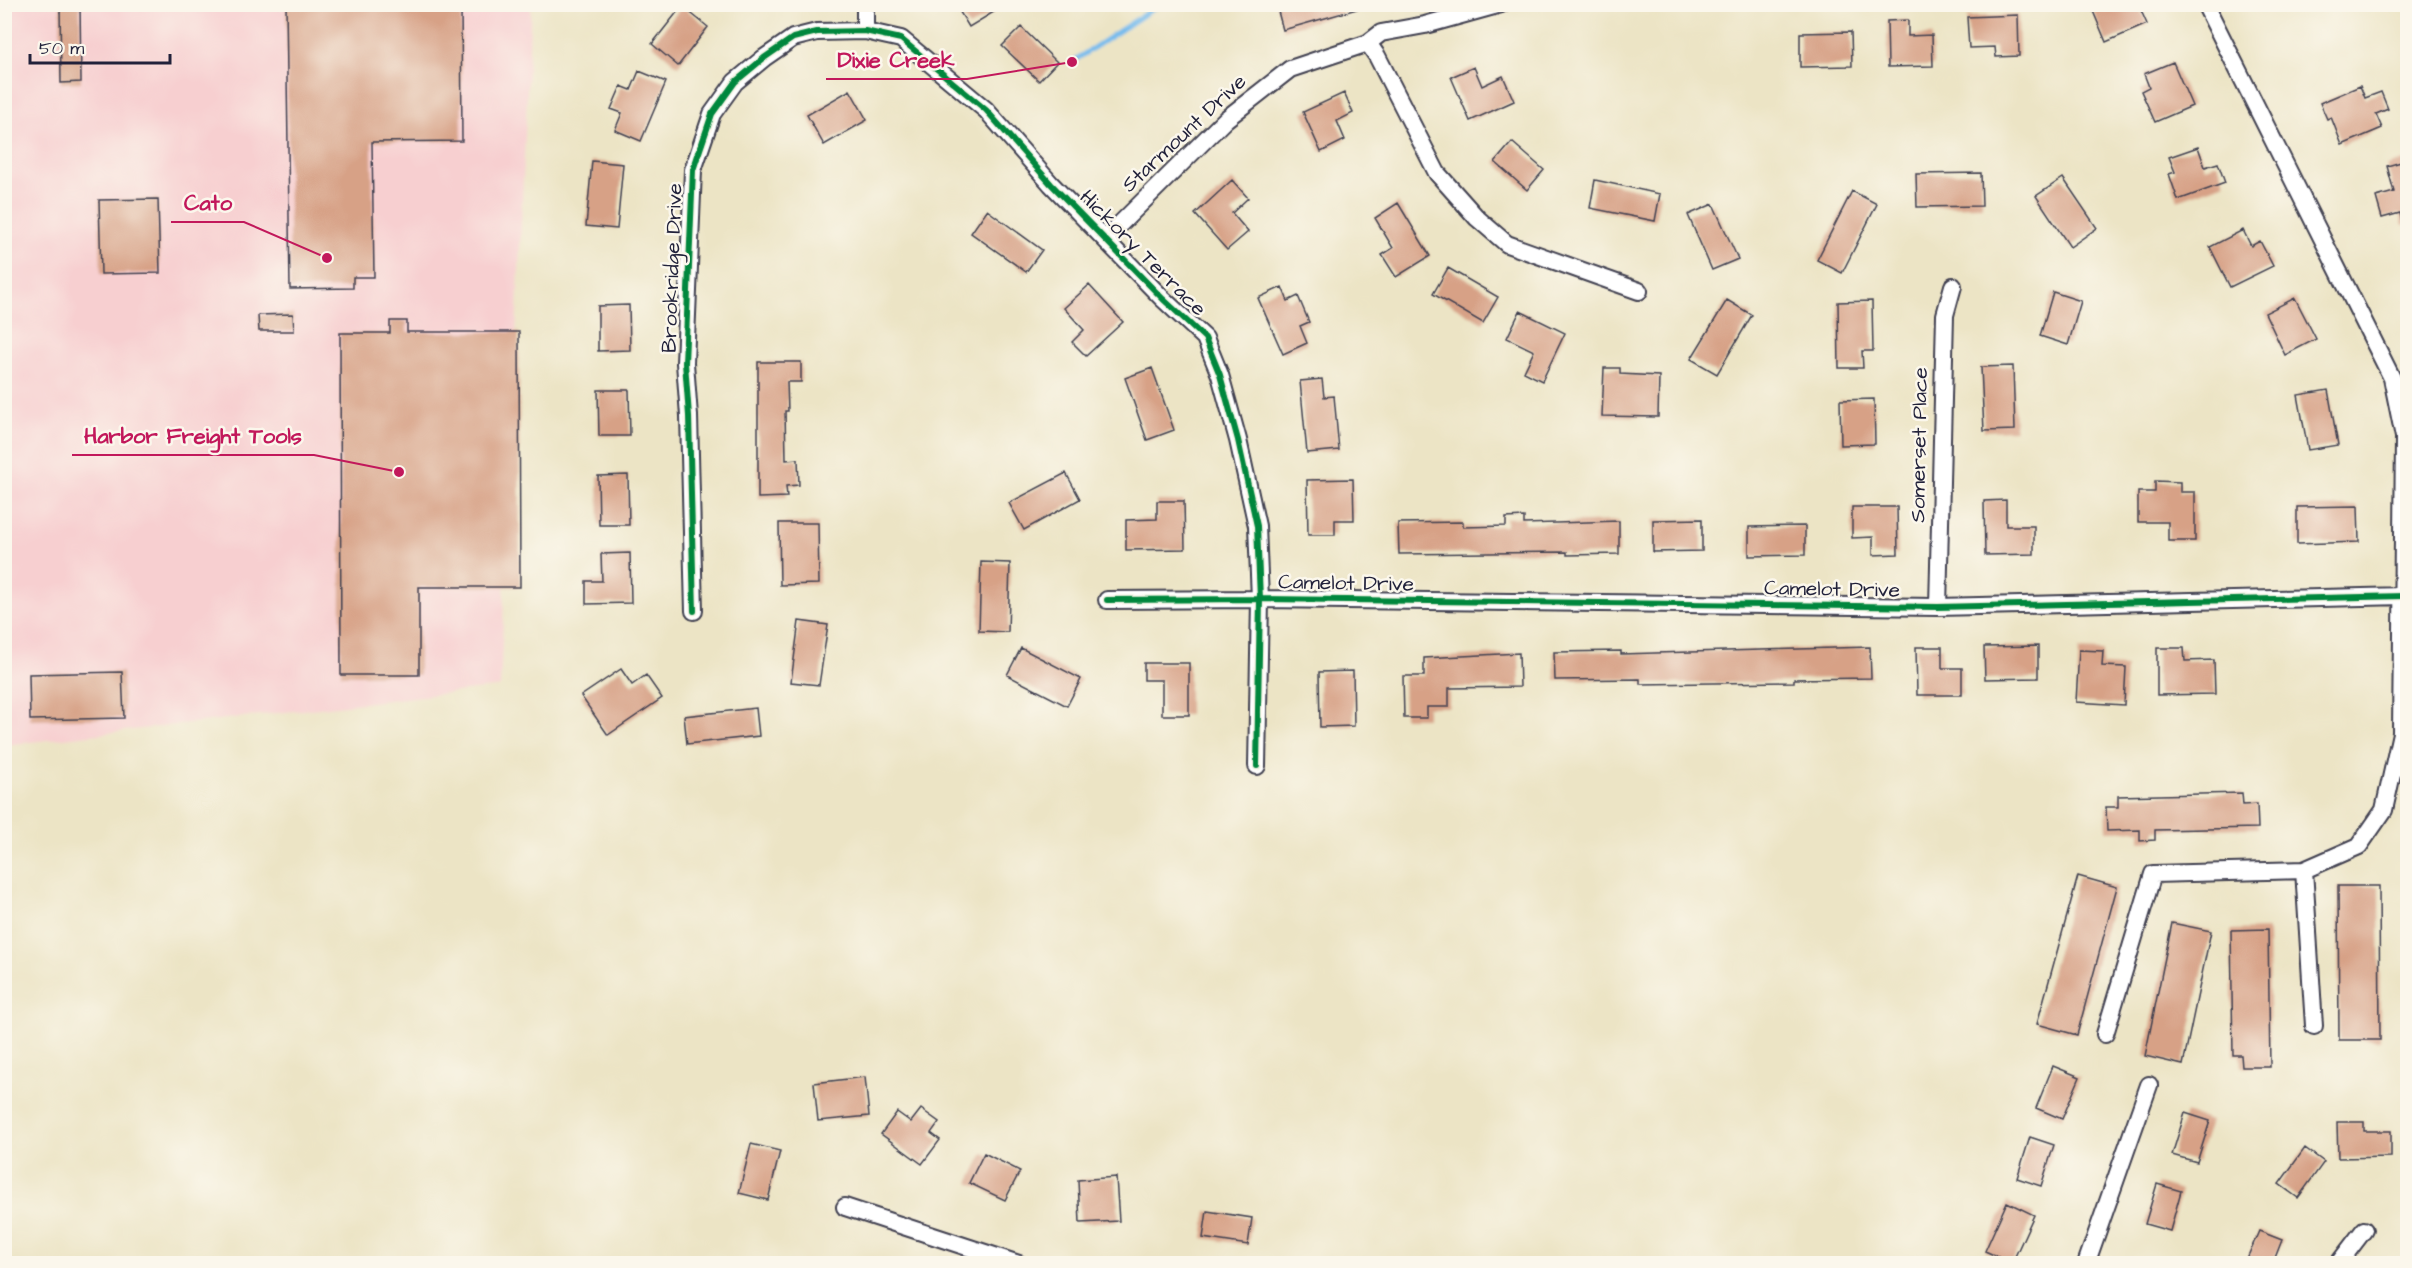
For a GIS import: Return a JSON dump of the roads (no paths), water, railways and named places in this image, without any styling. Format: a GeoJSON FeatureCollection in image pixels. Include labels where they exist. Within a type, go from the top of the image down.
{"type":"FeatureCollection","features":[{"type":"Feature","properties":{"kind":"street"},"geometry":{"type":"LineString","coordinates":[[864,4],[865,31]]}},
{"type":"Feature","properties":{"kind":"street","name":"Starmount Drive"},"geometry":{"type":"LineString","coordinates":[[1105,239],[1226,118],[1290,69],[1368,44],[1381,33],[1425,25],[1501,4]]}},
{"type":"Feature","properties":{"kind":"street"},"geometry":{"type":"LineString","coordinates":[[2105,1034],[2153,874],[2304,870],[2359,846],[2384,810],[2401,733],[2404,437],[2391,378],[2205,4]]}},
{"type":"Feature","properties":{"kind":"street","name":"Hickory Terrace"},"geometry":{"type":"LineString","coordinates":[[865,31],[901,39],[986,110],[1051,184],[1163,299],[1205,338],[1220,375],[1238,440],[1257,526],[1260,599],[1257,766]]}},
{"type":"Feature","properties":{"kind":"street","name":"Brookridge Drive"},"geometry":{"type":"LineString","coordinates":[[694,611],[689,416],[685,363],[693,170],[712,114],[735,82],[764,58],[794,38],[817,32],[865,31]]}},
{"type":"Feature","properties":{"kind":"street"},"geometry":{"type":"LineString","coordinates":[[1368,44],[1437,173],[1477,218],[1507,244],[1639,291]]}},
{"type":"Feature","properties":{"kind":"street","name":"Somerset Place"},"geometry":{"type":"LineString","coordinates":[[1938,607],[1945,315],[1953,286]]}},
{"type":"Feature","properties":{"kind":"street","name":"Camelot Drive"},"geometry":{"type":"LineString","coordinates":[[1107,600],[1260,599],[1938,607],[2404,596]]}},
{"type":"Feature","properties":{"kind":"street"},"geometry":{"type":"LineString","coordinates":[[2304,870],[2314,1026]]}},
{"type":"Feature","properties":{"kind":"street"},"geometry":{"type":"LineString","coordinates":[[2086,1263],[2149,1085]]}},
{"type":"Feature","properties":{"kind":"street"},"geometry":{"type":"LineString","coordinates":[[845,1207],[1019,1263]]}},
{"type":"Feature","properties":{"kind":"street"},"geometry":{"type":"LineString","coordinates":[[2338,1263],[2364,1230]]}},
{"type":"Feature","properties":{"kind":"waterway"},"geometry":{"type":"LineString","coordinates":[[1072,62],[1160,4]]}},
{"type":"Feature","properties":{"kind":"place","name":"Dixie Creek"},"geometry":{"type":"Point","coordinates":[1072,62]}},
{"type":"Feature","properties":{"kind":"place","name":"Cato"},"geometry":{"type":"Point","coordinates":[327,258]}},
{"type":"Feature","properties":{"kind":"place","name":"Harbor Freight Tools"},"geometry":{"type":"Point","coordinates":[399,472]}}]}
